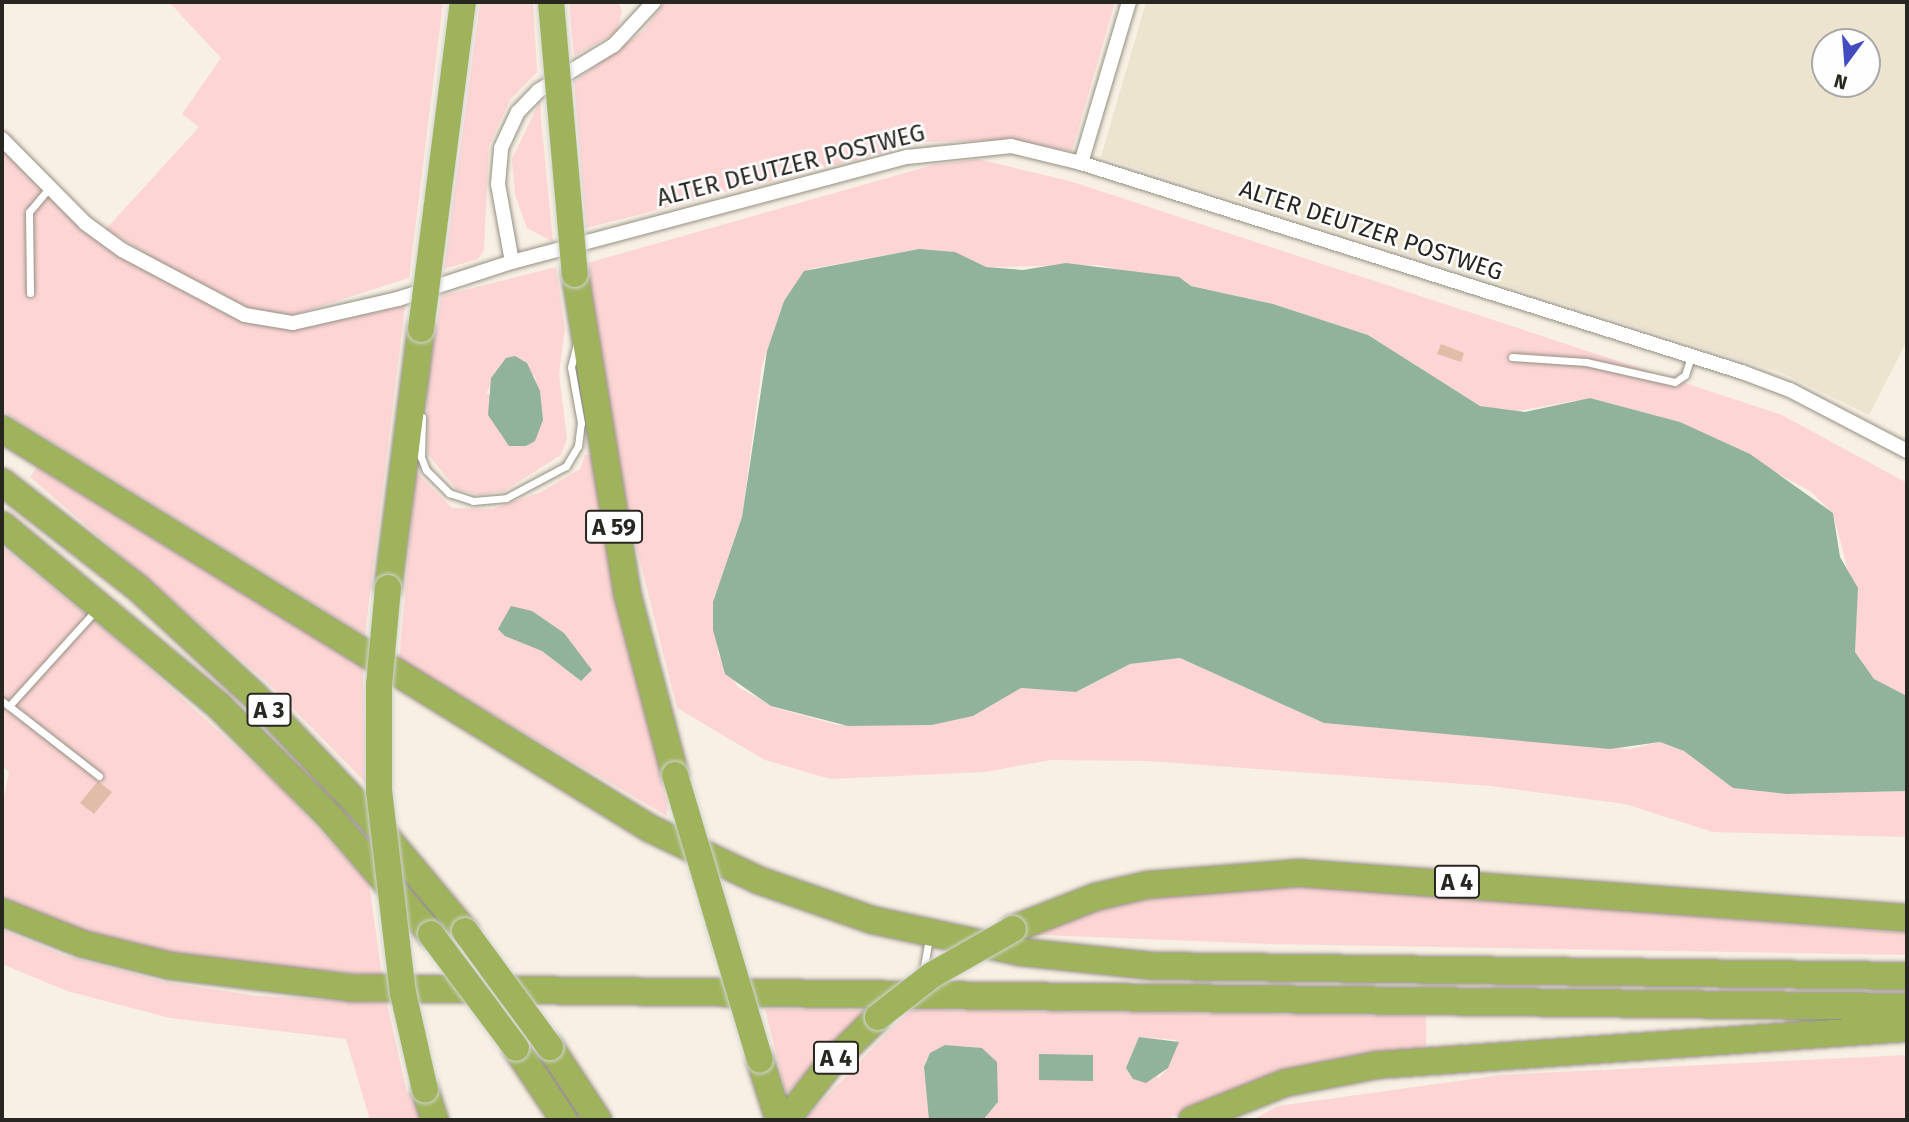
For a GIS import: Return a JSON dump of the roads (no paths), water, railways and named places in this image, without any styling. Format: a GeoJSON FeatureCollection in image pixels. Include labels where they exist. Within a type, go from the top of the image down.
{"type":"FeatureCollection","features":[{"type":"Feature","properties":{"kind":"highway"},"geometry":{"type":"LineString","coordinates":[[435,1120],[425,1090],[395,941],[379,790],[379,685],[388,588],[463,2]]}},
{"type":"Feature","properties":{"kind":"highway","name":"A 59"},"geometry":{"type":"LineString","coordinates":[[551,2],[581,326],[627,593],[675,775],[779,1120]]}},
{"type":"Feature","properties":{"kind":"highway"},"geometry":{"type":"LineString","coordinates":[[2,429],[649,828],[814,902],[930,935],[1087,962],[1153,966],[1907,976]]}},
{"type":"Feature","properties":{"kind":"highway","name":"A 3"},"geometry":{"type":"LineString","coordinates":[[2,482],[138,588],[255,696],[368,814],[465,931],[550,1047],[598,1120]]}},
{"type":"Feature","properties":{"kind":"highway","name":"A 3"},"geometry":{"type":"LineString","coordinates":[[2,525],[101,604],[275,760],[431,934],[516,1048],[564,1120]]}},
{"type":"Feature","properties":{"kind":"highway","name":"A 4"},"geometry":{"type":"LineString","coordinates":[[792,1112],[878,1017],[932,975],[1013,929],[1095,897],[1147,885],[1299,873],[1907,918]]}},
{"type":"Feature","properties":{"kind":"highway"},"geometry":{"type":"LineString","coordinates":[[2,912],[83,944],[258,981],[352,988],[1907,1007]]}},
{"type":"Feature","properties":{"kind":"highway"},"geometry":{"type":"LineString","coordinates":[[1192,1120],[1284,1083],[1377,1065],[1907,1028]]}},
{"type":"Feature","properties":{"kind":"street"},"geometry":{"type":"LineString","coordinates":[[512,262],[498,184],[501,148],[518,112],[538,91],[614,45],[654,2]]}},
{"type":"Feature","properties":{"kind":"street"},"geometry":{"type":"LineString","coordinates":[[1081,163],[1129,2]]}},
{"type":"Feature","properties":{"kind":"street","name":"ALTER DEUTZER POSTWEG"},"geometry":{"type":"LineString","coordinates":[[2,139],[85,223],[189,288],[244,315],[281,321],[323,320],[512,262],[907,157],[1011,146],[1081,163],[1691,356],[1790,390],[1907,451]]}},
{"type":"Feature","properties":{"kind":"lane"},"geometry":{"type":"LineString","coordinates":[[30,293],[29,212],[48,188]]}},
{"type":"Feature","properties":{"kind":"lane"},"geometry":{"type":"LineString","coordinates":[[414,392],[423,400],[421,457],[426,470],[449,493],[473,501],[506,498],[566,466],[578,446],[581,423],[571,367],[581,326]]}},
{"type":"Feature","properties":{"kind":"lane"},"geometry":{"type":"LineString","coordinates":[[1512,357],[1586,362],[1675,382],[1685,375],[1691,356]]}},
{"type":"Feature","properties":{"kind":"lane"},"geometry":{"type":"LineString","coordinates":[[99,776],[5,704],[101,604]]}},
{"type":"Feature","properties":{"kind":"lane"},"geometry":{"type":"LineString","coordinates":[[919,997],[930,935]]}}]}
